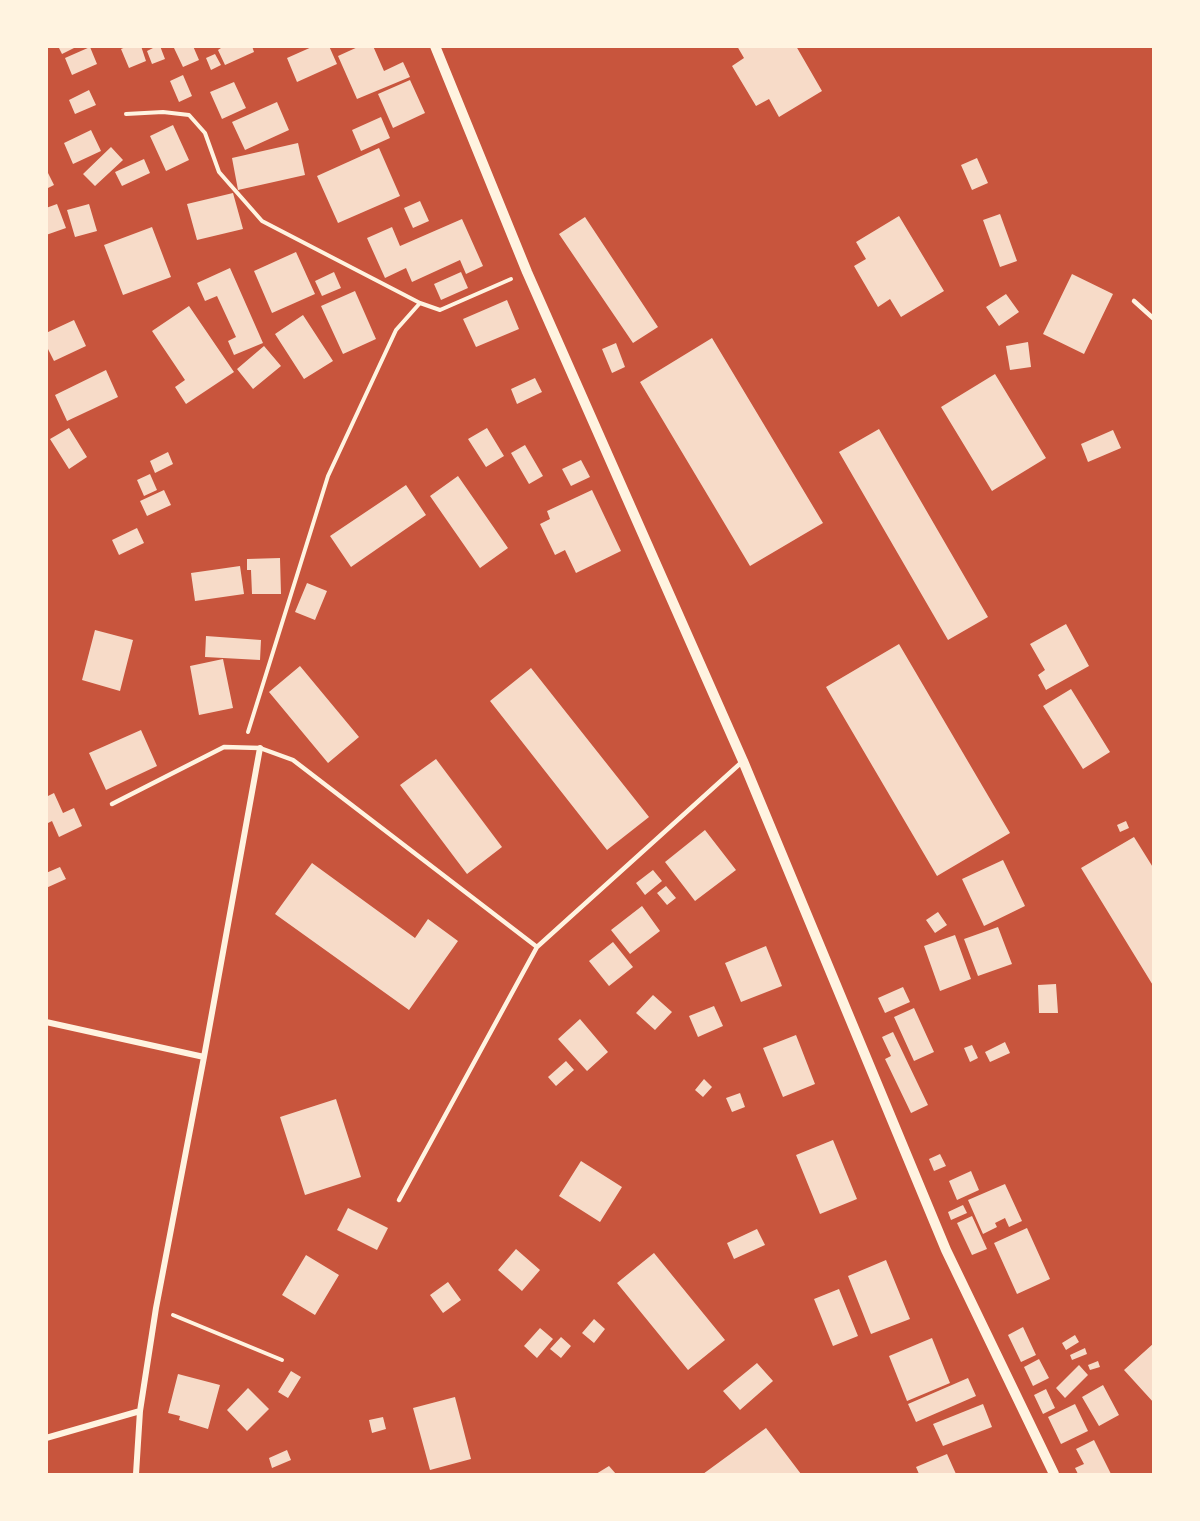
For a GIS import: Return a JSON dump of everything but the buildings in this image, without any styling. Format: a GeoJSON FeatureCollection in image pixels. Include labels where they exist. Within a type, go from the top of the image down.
{"type":"FeatureCollection","features":[{"type":"Feature","properties":{"kind":"street"},"geometry":{"type":"LineString","coordinates":[[435,46],[527,273],[743,761],[946,1250],[1054,1474]]}},
{"type":"Feature","properties":{"kind":"street"},"geometry":{"type":"LineString","coordinates":[[136,1474],[140,1411],[156,1308],[260,748]]}},
{"type":"Feature","properties":{"kind":"street"},"geometry":{"type":"LineString","coordinates":[[46,1022],[204,1057]]}},
{"type":"Feature","properties":{"kind":"street"},"geometry":{"type":"LineString","coordinates":[[46,1438],[140,1411]]}},
{"type":"Feature","properties":{"kind":"lane"},"geometry":{"type":"LineString","coordinates":[[1134,301],[1154,319]]}},
{"type":"Feature","properties":{"kind":"lane"},"geometry":{"type":"LineString","coordinates":[[112,804],[225,747],[260,748],[293,759],[537,947]]}},
{"type":"Feature","properties":{"kind":"lane"},"geometry":{"type":"LineString","coordinates":[[399,1200],[537,947],[743,761]]}},
{"type":"Feature","properties":{"kind":"path"},"geometry":{"type":"LineString","coordinates":[[126,114],[163,112],[189,116],[205,133],[219,172],[262,221],[420,303],[440,310],[527,273]]}},
{"type":"Feature","properties":{"kind":"path"},"geometry":{"type":"LineString","coordinates":[[243,747],[328,476],[396,330],[420,303]]}},
{"type":"Feature","properties":{"kind":"path"},"geometry":{"type":"LineString","coordinates":[[156,1308],[282,1360]]}}]}
